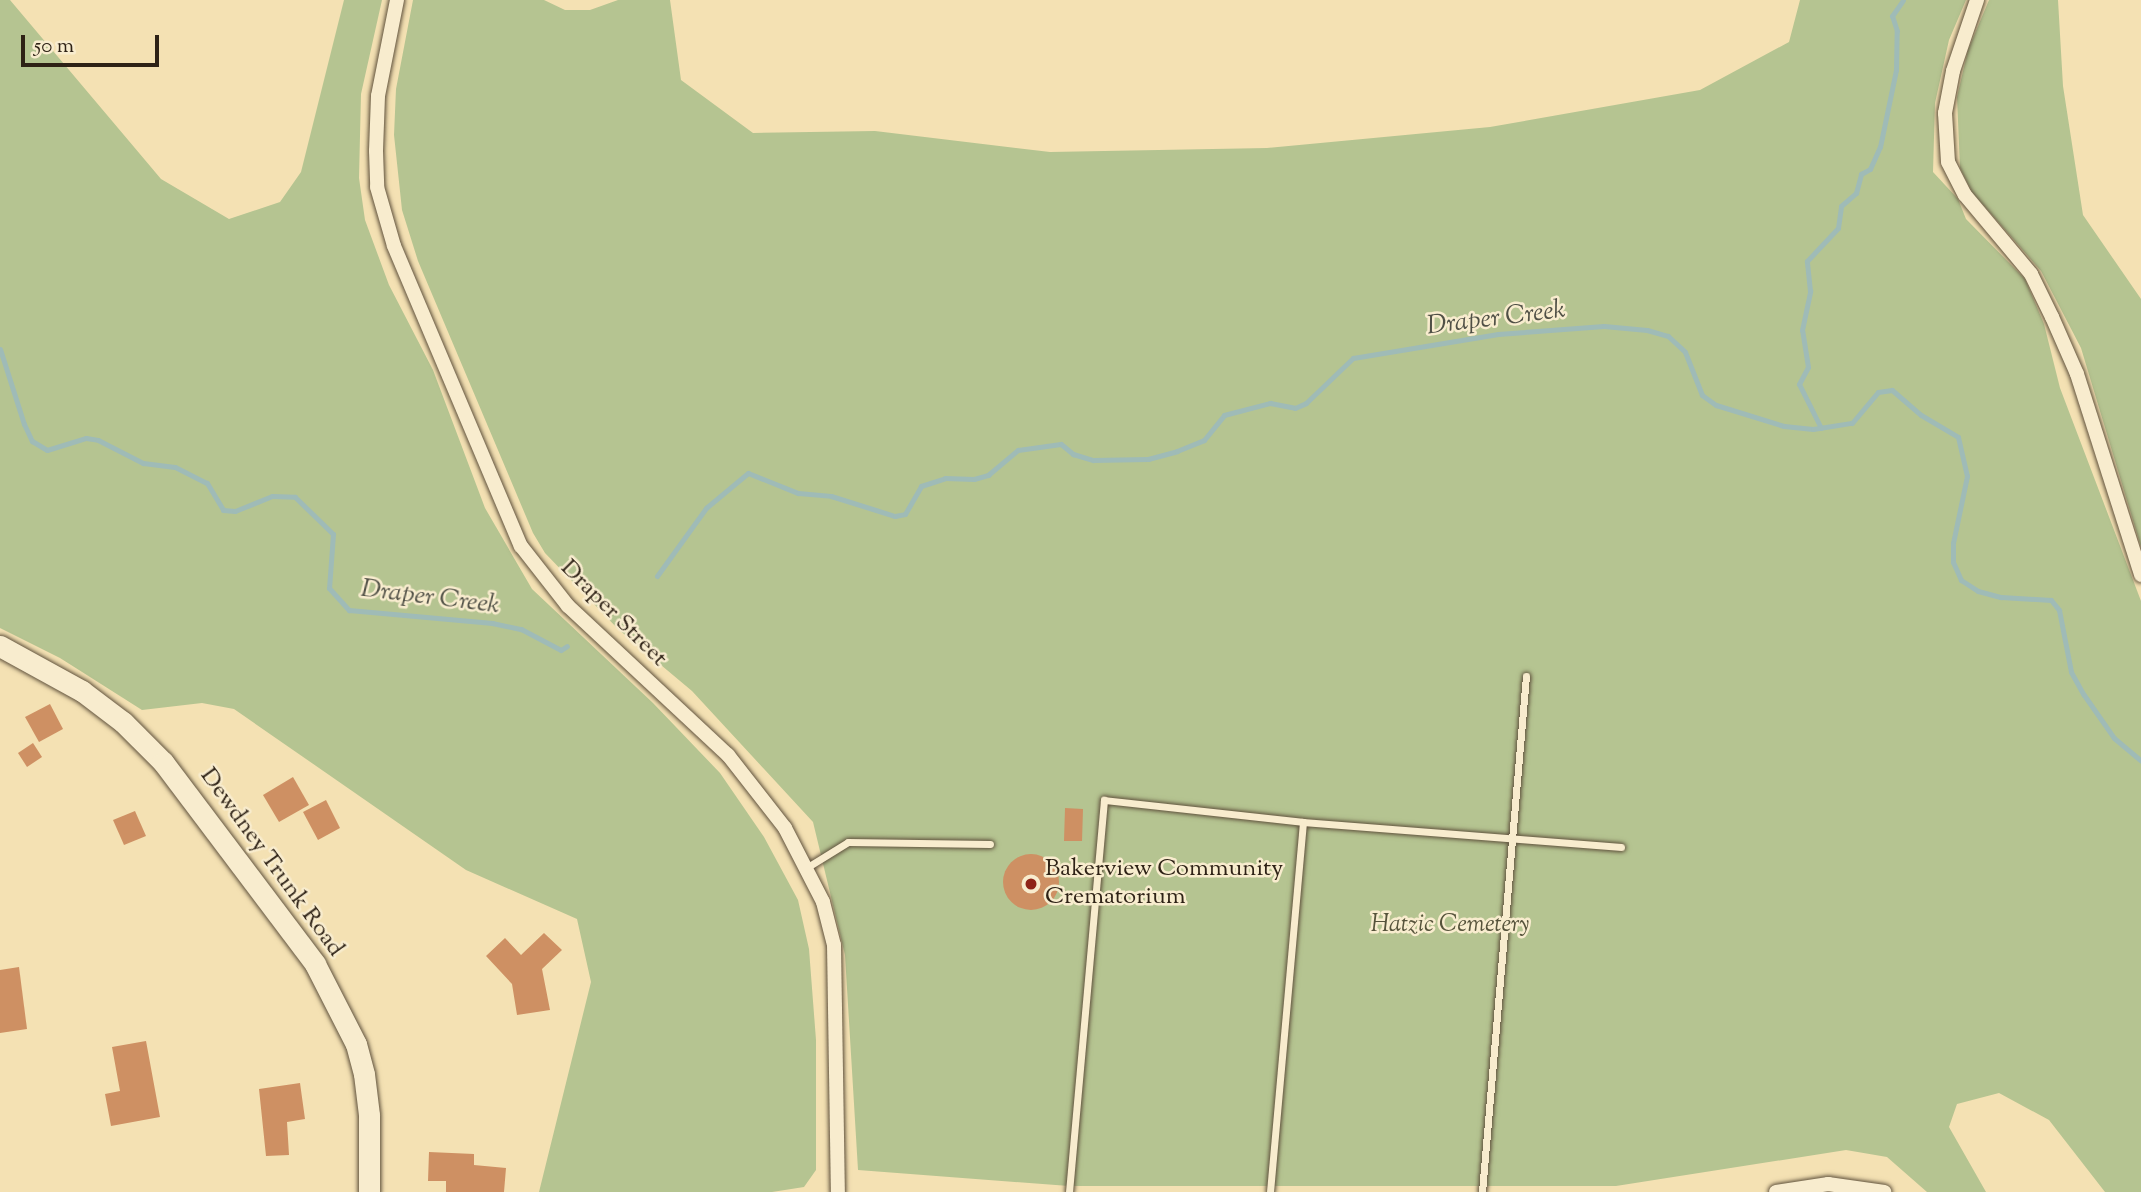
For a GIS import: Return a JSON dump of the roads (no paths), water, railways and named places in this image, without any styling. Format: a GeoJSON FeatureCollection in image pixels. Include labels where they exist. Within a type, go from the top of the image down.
{"type":"FeatureCollection","features":[{"type":"Feature","properties":{"kind":"main road","name":"Dewdney Trunk Road"},"geometry":{"type":"LineString","coordinates":[[0,646],[82,691],[124,722],[163,762],[316,964],[343,1015],[364,1074],[369,1115],[369,1192]]}},
{"type":"Feature","properties":{"kind":"street","name":"Draper Street"},"geometry":{"type":"LineString","coordinates":[[397,0],[378,96],[377,187],[382,211],[522,547],[568,606],[728,755],[785,828],[823,902],[834,945],[838,1192]]}},
{"type":"Feature","properties":{"kind":"street"},"geometry":{"type":"LineString","coordinates":[[1977,0],[1952,71],[1945,113],[1948,162],[1965,195],[2031,274],[2052,317],[2077,374],[2141,575]]}},
{"type":"Feature","properties":{"kind":"street"},"geometry":{"type":"LineString","coordinates":[[1776,1192],[1828,1184],[1884,1192]]}},
{"type":"Feature","properties":{"kind":"lane"},"geometry":{"type":"LineString","coordinates":[[1482,1192],[1515,837],[1526,676]]}},
{"type":"Feature","properties":{"kind":"lane"},"geometry":{"type":"LineString","coordinates":[[1069,1192],[1104,800],[1303,822],[1621,847]]}},
{"type":"Feature","properties":{"kind":"lane"},"geometry":{"type":"LineString","coordinates":[[1270,1192],[1303,822]]}},
{"type":"Feature","properties":{"kind":"lane"},"geometry":{"type":"LineString","coordinates":[[806,867],[848,842],[990,844]]}},
{"type":"Feature","properties":{"kind":"waterway"},"geometry":{"type":"LineString","coordinates":[[1821,428],[1799,384],[1808,367],[1802,330],[1810,291],[1807,261],[1838,228],[1841,206],[1856,193],[1861,174],[1870,169],[1880,147],[1896,70],[1897,31],[1892,16],[1903,0]]}},
{"type":"Feature","properties":{"kind":"waterway","name":"Draper Creek"},"geometry":{"type":"LineString","coordinates":[[657,576],[706,508],[748,473],[798,493],[831,496],[895,516],[905,514],[921,486],[945,478],[974,479],[988,475],[1018,450],[1061,444],[1073,454],[1093,460],[1148,459],[1177,451],[1204,440],[1224,415],[1270,403],[1295,408],[1306,403],[1353,358],[1498,334],[1604,326],[1647,330],[1668,336],[1685,352],[1702,395],[1716,405],[1784,426],[1813,429],[1852,423],[1878,392],[1892,390],[1921,415],[1958,437],[1967,476],[1953,543],[1953,562],[1961,580],[1978,591],[2001,597],[2051,600],[2059,610],[2071,672],[2114,738],[2141,761]]}},
{"type":"Feature","properties":{"kind":"waterway","name":"Draper Creek"},"geometry":{"type":"LineString","coordinates":[[0,349],[24,424],[32,441],[47,450],[86,438],[98,440],[143,463],[175,467],[207,483],[223,510],[235,511],[272,496],[295,497],[333,534],[329,588],[349,610],[492,623],[521,629],[561,650],[567,646]]}},
{"type":"Feature","properties":{"kind":"place","name":"Bakerview Community Crematorium"},"geometry":{"type":"Point","coordinates":[1031,884]}},
{"type":"Feature","properties":{"kind":"park label","name":"Hatzic Cemetery"},"geometry":{"type":"Point","coordinates":[1450,926]}}]}
